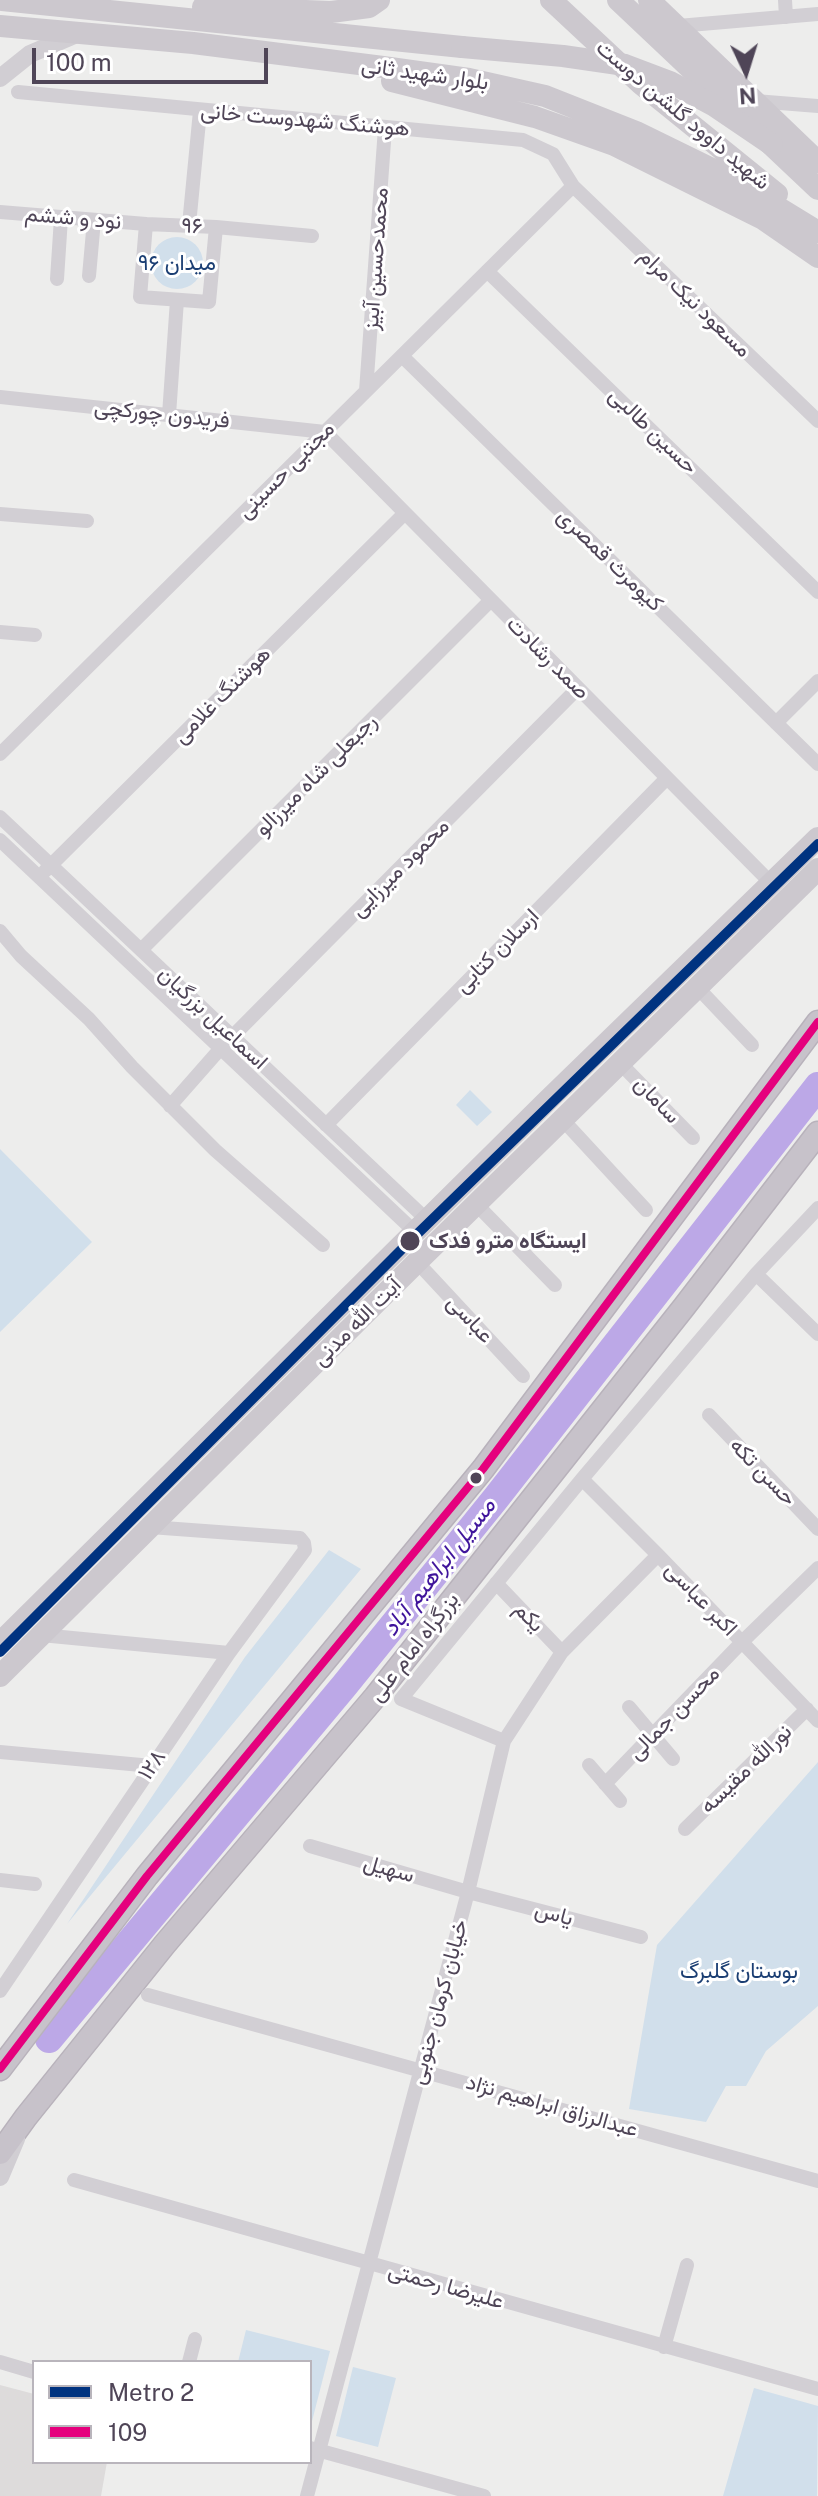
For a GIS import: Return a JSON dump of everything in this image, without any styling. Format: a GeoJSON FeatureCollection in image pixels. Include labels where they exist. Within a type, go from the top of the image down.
{"type":"FeatureCollection","features":[{"type":"Feature","properties":{"kind":"highway"},"geometry":{"type":"LineString","coordinates":[[0,2069],[147,1876],[483,1469],[818,1022]]}},
{"type":"Feature","properties":{"kind":"highway","name":"بزرگراه امام علی"},"geometry":{"type":"LineString","coordinates":[[0,2153],[165,1944],[375,1697],[818,1133]]}},
{"type":"Feature","properties":{"kind":"main road"},"geometry":{"type":"LineString","coordinates":[[0,31],[3,0]]}},
{"type":"Feature","properties":{"kind":"main road","name":"بلوار شهید ثانی"},"geometry":{"type":"LineString","coordinates":[[3,0],[563,56],[625,65],[670,82],[713,105],[772,145]]}},
{"type":"Feature","properties":{"kind":"main road"},"geometry":{"type":"LineString","coordinates":[[98,10],[184,6],[331,12],[369,7],[379,0]]}},
{"type":"Feature","properties":{"kind":"main road","name":"شهید داوود گلشن دوست"},"geometry":{"type":"LineString","coordinates":[[551,0],[641,84],[818,230]]}},
{"type":"Feature","properties":{"kind":"main road","name":"شهید داوود گلشن دوست"},"geometry":{"type":"LineString","coordinates":[[618,0],[818,189]]}},
{"type":"Feature","properties":{"kind":"main road"},"geometry":{"type":"LineString","coordinates":[[649,0],[818,162]]}},
{"type":"Feature","properties":{"kind":"main road","name":"بلوار شهید ثانی"},"geometry":{"type":"LineString","coordinates":[[0,31],[79,33],[193,43],[469,79],[545,96],[636,132],[728,177],[818,230]]}},
{"type":"Feature","properties":{"kind":"main road"},"geometry":{"type":"LineString","coordinates":[[0,78],[30,54],[79,33]]}},
{"type":"Feature","properties":{"kind":"main road"},"geometry":{"type":"LineString","coordinates":[[282,55],[535,117],[614,145],[763,219],[818,257]]}},
{"type":"Feature","properties":{"kind":"main road"},"geometry":{"type":"LineString","coordinates":[[0,1643],[420,1225],[818,838]]}},
{"type":"Feature","properties":{"kind":"main road","name":"آیت الله مدنی"},"geometry":{"type":"LineString","coordinates":[[0,1676],[818,869]]}},
{"type":"Feature","properties":{"kind":"main road"},"geometry":{"type":"LineString","coordinates":[[546,1102],[562,1119]]}},
{"type":"Feature","properties":{"kind":"main road"},"geometry":{"type":"LineString","coordinates":[[420,1225],[431,1248]]}},
{"type":"Feature","properties":{"kind":"main road"},"geometry":{"type":"LineString","coordinates":[[0,2177],[26,2117]]}},
{"type":"Feature","properties":{"kind":"street"},"geometry":{"type":"LineString","coordinates":[[785,0],[786,17]]}},
{"type":"Feature","properties":{"kind":"street"},"geometry":{"type":"LineString","coordinates":[[678,26],[818,14]]}},
{"type":"Feature","properties":{"kind":"street","name":"هوشنگ شهدوست خانی"},"geometry":{"type":"LineString","coordinates":[[18,92],[523,140],[553,154],[573,186]]}},
{"type":"Feature","properties":{"kind":"street"},"geometry":{"type":"LineString","coordinates":[[755,101],[818,106]]}},
{"type":"Feature","properties":{"kind":"street"},"geometry":{"type":"LineString","coordinates":[[189,225],[200,111]]}},
{"type":"Feature","properties":{"kind":"street","name":"محمدحسین آبیز"},"geometry":{"type":"LineString","coordinates":[[366,391],[385,128]]}},
{"type":"Feature","properties":{"kind":"street","name":"مجتبی حسینی"},"geometry":{"type":"LineString","coordinates":[[0,754],[573,186]]}},
{"type":"Feature","properties":{"kind":"street","name":"مسعود نیک مرام"},"geometry":{"type":"LineString","coordinates":[[573,186],[818,421]]}},
{"type":"Feature","properties":{"kind":"street","name":"نود و ششم"},"geometry":{"type":"LineString","coordinates":[[0,212],[146,224]]}},
{"type":"Feature","properties":{"kind":"street"},"geometry":{"type":"LineString","coordinates":[[57,279],[61,218]]}},
{"type":"Feature","properties":{"kind":"street"},"geometry":{"type":"LineString","coordinates":[[89,276],[94,220]]}},
{"type":"Feature","properties":{"kind":"street","name":"۹۶"},"geometry":{"type":"LineString","coordinates":[[146,224],[189,225],[216,227],[209,302],[140,297],[146,224]]}},
{"type":"Feature","properties":{"kind":"street"},"geometry":{"type":"LineString","coordinates":[[216,227],[312,236]]}},
{"type":"Feature","properties":{"kind":"street","name":"حسین طالبی"},"geometry":{"type":"LineString","coordinates":[[487,271],[818,592]]}},
{"type":"Feature","properties":{"kind":"street"},"geometry":{"type":"LineString","coordinates":[[169,415],[177,300]]}},
{"type":"Feature","properties":{"kind":"street","name":"کیومرث قمصری"},"geometry":{"type":"LineString","coordinates":[[402,356],[818,764]]}},
{"type":"Feature","properties":{"kind":"street","name":"فریدون چورکچی"},"geometry":{"type":"LineString","coordinates":[[0,397],[325,432]]}},
{"type":"Feature","properties":{"kind":"street","name":"صمد رشادت"},"geometry":{"type":"LineString","coordinates":[[325,432],[772,884]]}},
{"type":"Feature","properties":{"kind":"street","name":"هوشنگ غلامی"},"geometry":{"type":"LineString","coordinates":[[39,877],[405,513]]}},
{"type":"Feature","properties":{"kind":"street"},"geometry":{"type":"LineString","coordinates":[[0,514],[87,521]]}},
{"type":"Feature","properties":{"kind":"street","name":"رجبعلی شاه میرزالو"},"geometry":{"type":"LineString","coordinates":[[141,950],[491,600]]}},
{"type":"Feature","properties":{"kind":"street"},"geometry":{"type":"LineString","coordinates":[[0,632],[35,635]]}},
{"type":"Feature","properties":{"kind":"street"},"geometry":{"type":"LineString","coordinates":[[776,723],[818,681]]}},
{"type":"Feature","properties":{"kind":"street","name":"محمود میرزایی"},"geometry":{"type":"LineString","coordinates":[[170,1106],[221,1048],[578,688]]}},
{"type":"Feature","properties":{"kind":"street","name":"ارسلان کتابی"},"geometry":{"type":"LineString","coordinates":[[326,1125],[667,778]]}},
{"type":"Feature","properties":{"kind":"street","name":"اسماعیل بزرگیان"},"geometry":{"type":"LineString","coordinates":[[0,817],[326,1125],[420,1225]]}},
{"type":"Feature","properties":{"kind":"street","name":"اسماعیل بزرگیان"},"geometry":{"type":"LineString","coordinates":[[0,840],[221,1048],[420,1225]]}},
{"type":"Feature","properties":{"kind":"street"},"geometry":{"type":"LineString","coordinates":[[0,931],[21,956],[89,1019],[215,1150],[323,1245]]}},
{"type":"Feature","properties":{"kind":"street"},"geometry":{"type":"LineString","coordinates":[[697,987],[752,1045]]}},
{"type":"Feature","properties":{"kind":"street","name":"سامان"},"geometry":{"type":"LineString","coordinates":[[620,1063],[693,1138]]}},
{"type":"Feature","properties":{"kind":"street"},"geometry":{"type":"LineString","coordinates":[[562,1119],[646,1210]]}},
{"type":"Feature","properties":{"kind":"street"},"geometry":{"type":"LineString","coordinates":[[476,1204],[555,1285]]}},
{"type":"Feature","properties":{"kind":"street"},"geometry":{"type":"LineString","coordinates":[[504,1741],[401,1699],[756,1274],[818,1208]]}},
{"type":"Feature","properties":{"kind":"street","name":"عباسی"},"geometry":{"type":"LineString","coordinates":[[431,1248],[523,1376]]}},
{"type":"Feature","properties":{"kind":"street"},"geometry":{"type":"LineString","coordinates":[[756,1274],[818,1334]]}},
{"type":"Feature","properties":{"kind":"street","name":"حسن تکه"},"geometry":{"type":"LineString","coordinates":[[709,1415],[818,1529]]}},
{"type":"Feature","properties":{"kind":"street","name":"اکبر عباسی"},"geometry":{"type":"LineString","coordinates":[[582,1479],[818,1721]]}},
{"type":"Feature","properties":{"kind":"street","name":"۱۲۸"},"geometry":{"type":"LineString","coordinates":[[0,1991],[229,1653],[305,1550],[300,1538],[150,1527]]}},
{"type":"Feature","properties":{"kind":"street","name":"خیابان کرمان جنوبی"},"geometry":{"type":"LineString","coordinates":[[314,2449],[421,2069],[504,1741],[562,1652],[658,1555]]}},
{"type":"Feature","properties":{"kind":"street","name":"محسن جمالی"},"geometry":{"type":"LineString","coordinates":[[605,1784],[818,1568]]}},
{"type":"Feature","properties":{"kind":"street","name":"یکم"},"geometry":{"type":"LineString","coordinates":[[496,1583],[562,1652]]}},
{"type":"Feature","properties":{"kind":"street"},"geometry":{"type":"LineString","coordinates":[[41,1635],[229,1653]]}},
{"type":"Feature","properties":{"kind":"street"},"geometry":{"type":"LineString","coordinates":[[629,1707],[673,1759]]}},
{"type":"Feature","properties":{"kind":"street","name":"نورالله مقیسه"},"geometry":{"type":"LineString","coordinates":[[685,1829],[807,1709]]}},
{"type":"Feature","properties":{"kind":"street"},"geometry":{"type":"LineString","coordinates":[[0,1752],[152,1766]]}},
{"type":"Feature","properties":{"kind":"street"},"geometry":{"type":"LineString","coordinates":[[589,1765],[620,1801]]}},
{"type":"Feature","properties":{"kind":"street","name":"سهیل"},"geometry":{"type":"LineString","coordinates":[[310,1846],[468,1892]]}},
{"type":"Feature","properties":{"kind":"street"},"geometry":{"type":"LineString","coordinates":[[0,1880],[35,1884]]}},
{"type":"Feature","properties":{"kind":"street","name":"یاس"},"geometry":{"type":"LineString","coordinates":[[468,1892],[641,1937]]}},
{"type":"Feature","properties":{"kind":"street","name":"عبدالرزاق ابراهیم نژاد"},"geometry":{"type":"LineString","coordinates":[[148,1995],[818,2181]]}},
{"type":"Feature","properties":{"kind":"street","name":"علیرضا رحمتی"},"geometry":{"type":"LineString","coordinates":[[74,2180],[818,2389]]}},
{"type":"Feature","properties":{"kind":"street"},"geometry":{"type":"LineString","coordinates":[[664,2347],[687,2265]]}},
{"type":"Feature","properties":{"kind":"street"},"geometry":{"type":"LineString","coordinates":[[190,2360],[195,2339]]}},
{"type":"Feature","properties":{"kind":"street"},"geometry":{"type":"LineString","coordinates":[[0,2362],[32,2371]]}},
{"type":"Feature","properties":{"kind":"street"},"geometry":{"type":"LineString","coordinates":[[314,2449],[484,2496]]}},
{"type":"Feature","properties":{"kind":"street","name":"خیابان کرمان جنوبی"},"geometry":{"type":"LineString","coordinates":[[307,2496],[312,2464]]}},
{"type":"Feature","properties":{"kind":"shaded area"},"geometry":{"type":"Polygon","coordinates":[[[0,2385],[32,2393],[32,2464],[107,2464],[101,2496],[0,2496],[0,2385]]]}},
{"type":"Feature","properties":{"kind":"green space","name":"میدان ۹۶"},"geometry":{"type":"Polygon","coordinates":[[[177,237],[195,245],[203,263],[195,281],[177,289],[159,281],[151,263],[159,245],[177,237]]]}},
{"type":"Feature","properties":{"kind":"green space"},"geometry":{"type":"Polygon","coordinates":[[[470,1090],[492,1112],[477,1126],[456,1105],[470,1090]]]}},
{"type":"Feature","properties":{"kind":"green space"},"geometry":{"type":"Polygon","coordinates":[[[0,1149],[92,1242],[0,1332],[0,1149]]]}},
{"type":"Feature","properties":{"kind":"green space"},"geometry":{"type":"Polygon","coordinates":[[[329,1550],[361,1569],[67,1924],[245,1657],[329,1550]]]}},
{"type":"Feature","properties":{"kind":"green space","name":"بوستان گلبرگ"},"geometry":{"type":"Polygon","coordinates":[[[818,1762],[818,2006],[766,2051],[746,2086],[726,2086],[706,2122],[629,2109],[657,1945],[818,1762]]]}},
{"type":"Feature","properties":{"kind":"green space"},"geometry":{"type":"Polygon","coordinates":[[[246,2330],[330,2351],[312,2421],[312,2360],[238,2360],[246,2330]]]}},
{"type":"Feature","properties":{"kind":"green space"},"geometry":{"type":"Polygon","coordinates":[[[353,2367],[396,2378],[378,2447],[336,2436],[353,2367]]]}},
{"type":"Feature","properties":{"kind":"green space"},"geometry":{"type":"Polygon","coordinates":[[[754,2388],[818,2406],[817,2496],[723,2496],[754,2388]]]}},
{"type":"Feature","properties":{"kind":"waterway","name":"مسیل ابراهیم آباد"},"geometry":{"type":"LineString","coordinates":[[49,2039],[344,1686],[496,1498],[818,1086]]}},
{"type":"Feature","properties":{"kind":"metro line","name":"2"},"geometry":{"type":"LineString","coordinates":[[0,1652],[410,1241],[818,844]]}},
{"type":"Feature","properties":{"kind":"transit line","name":"109"},"geometry":{"type":"LineString","coordinates":[[0,2069],[147,1876],[483,1469],[818,1022]]}},
{"type":"Feature","properties":{"kind":"place","name":"ایستگاه مترو فدک"},"geometry":{"type":"Point","coordinates":[410,1241]}}]}
